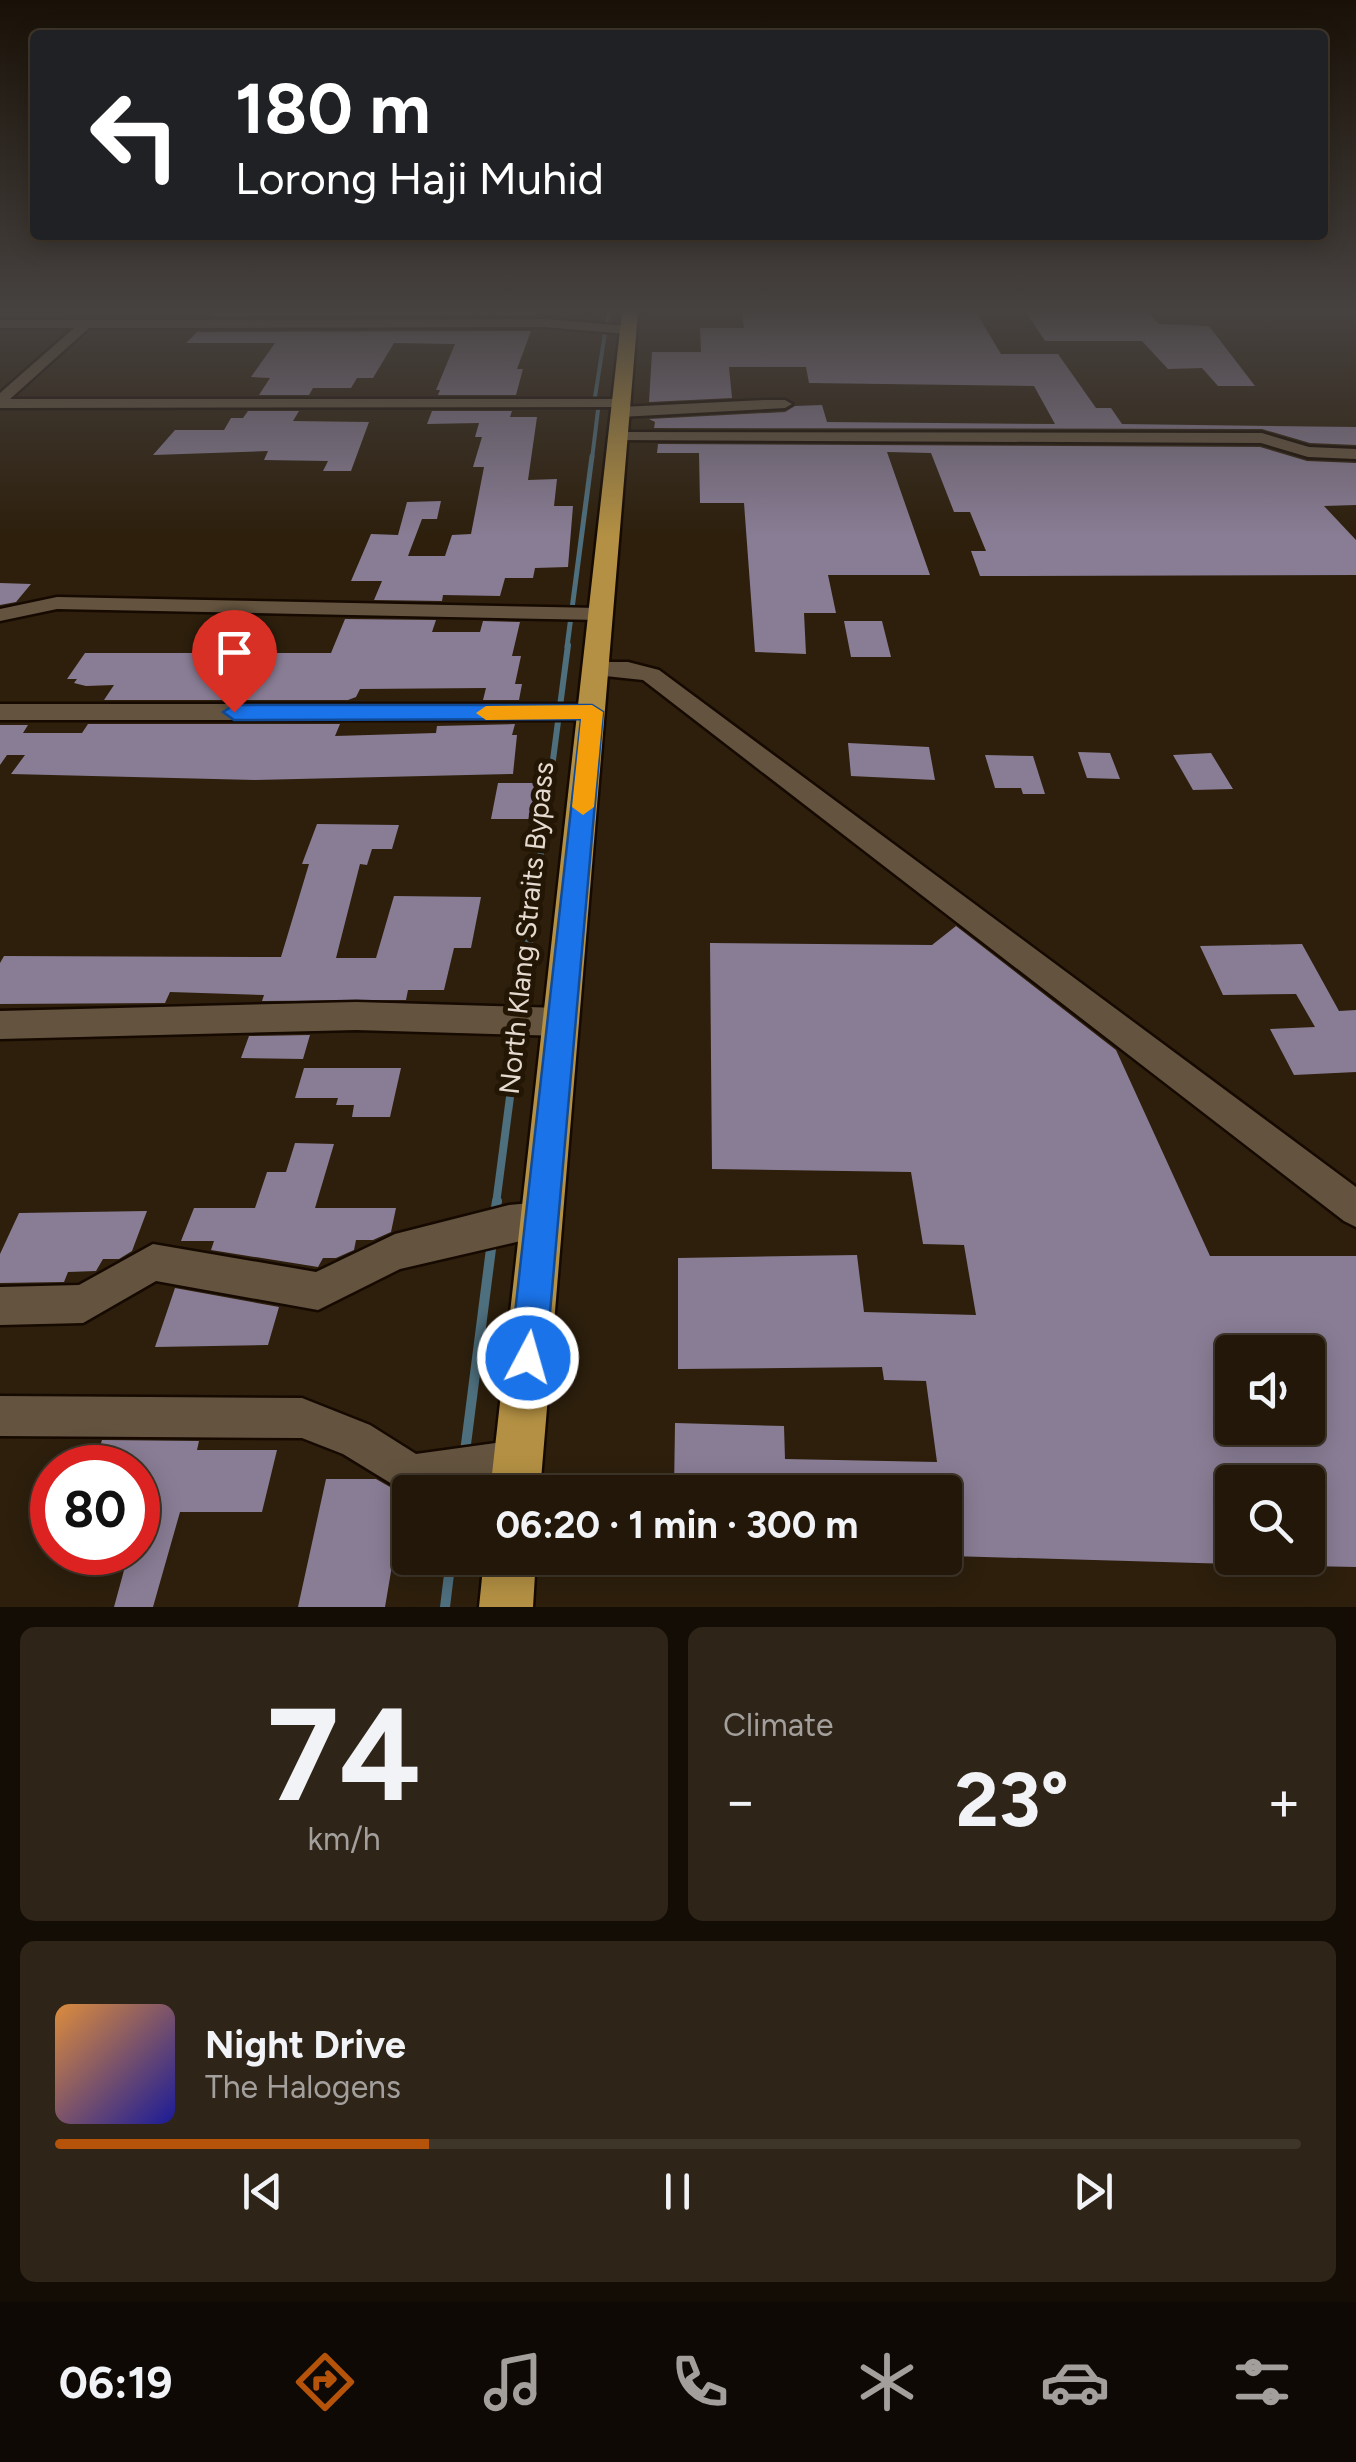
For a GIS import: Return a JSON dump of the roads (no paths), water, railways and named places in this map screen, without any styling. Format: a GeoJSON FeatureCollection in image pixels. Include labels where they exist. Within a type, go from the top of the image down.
{"type":"FeatureCollection","features":[{"type":"Feature","properties":{"kind":"highway","name":"North Klang Straits Bypass"},"geometry":{"type":"LineString","coordinates":[[508,1473],[526,1222],[585,713],[594,669],[593,614],[623,387]]}},
{"type":"Feature","properties":{"kind":"highway"},"geometry":{"type":"LineString","coordinates":[[506,1607],[509,1575]]}},
{"type":"Feature","properties":{"kind":"street"},"geometry":{"type":"LineString","coordinates":[[0,402],[1262,438],[1308,452],[1356,454]]}},
{"type":"Feature","properties":{"kind":"street"},"geometry":{"type":"LineString","coordinates":[[620,418],[686,412],[728,403],[785,404]]}},
{"type":"Feature","properties":{"kind":"street"},"geometry":{"type":"LineString","coordinates":[[0,616],[57,604],[593,614]]}},
{"type":"Feature","properties":{"kind":"street"},"geometry":{"type":"LineString","coordinates":[[594,669],[628,669],[650,675],[1356,1209]]}},
{"type":"Feature","properties":{"kind":"street"},"geometry":{"type":"LineString","coordinates":[[0,712],[585,713]]}},
{"type":"Feature","properties":{"kind":"street"},"geometry":{"type":"LineString","coordinates":[[0,1024],[356,1016],[550,1022]]}},
{"type":"Feature","properties":{"kind":"street"},"geometry":{"type":"LineString","coordinates":[[0,1306],[84,1304],[152,1262],[318,1291],[395,1252],[526,1222]]}},
{"type":"Feature","properties":{"kind":"street"},"geometry":{"type":"LineString","coordinates":[[0,1416],[302,1418],[356,1439],[412,1476],[508,1473]]}},
{"type":"Feature","properties":{"kind":"waterway"},"geometry":{"type":"LineString","coordinates":[[595,397],[597,387]]}},
{"type":"Feature","properties":{"kind":"waterway"},"geometry":{"type":"LineString","coordinates":[[592,459],[598,410]]}},
{"type":"Feature","properties":{"kind":"waterway"},"geometry":{"type":"LineString","coordinates":[[567,647],[592,456]]}},
{"type":"Feature","properties":{"kind":"waterway"},"geometry":{"type":"LineString","coordinates":[[536,890],[568,645]]}},
{"type":"Feature","properties":{"kind":"waterway"},"geometry":{"type":"LineString","coordinates":[[520,1015],[536,888]]}},
{"type":"Feature","properties":{"kind":"waterway"},"geometry":{"type":"LineString","coordinates":[[496,1204],[519,1028]]}},
{"type":"Feature","properties":{"kind":"waterway"},"geometry":{"type":"LineString","coordinates":[[495,1214],[497,1201]]}},
{"type":"Feature","properties":{"kind":"waterway"},"geometry":{"type":"LineString","coordinates":[[465,1452],[492,1241]]}},
{"type":"Feature","properties":{"kind":"waterway"},"geometry":{"type":"LineString","coordinates":[[445,1607],[449,1575]]}}]}
